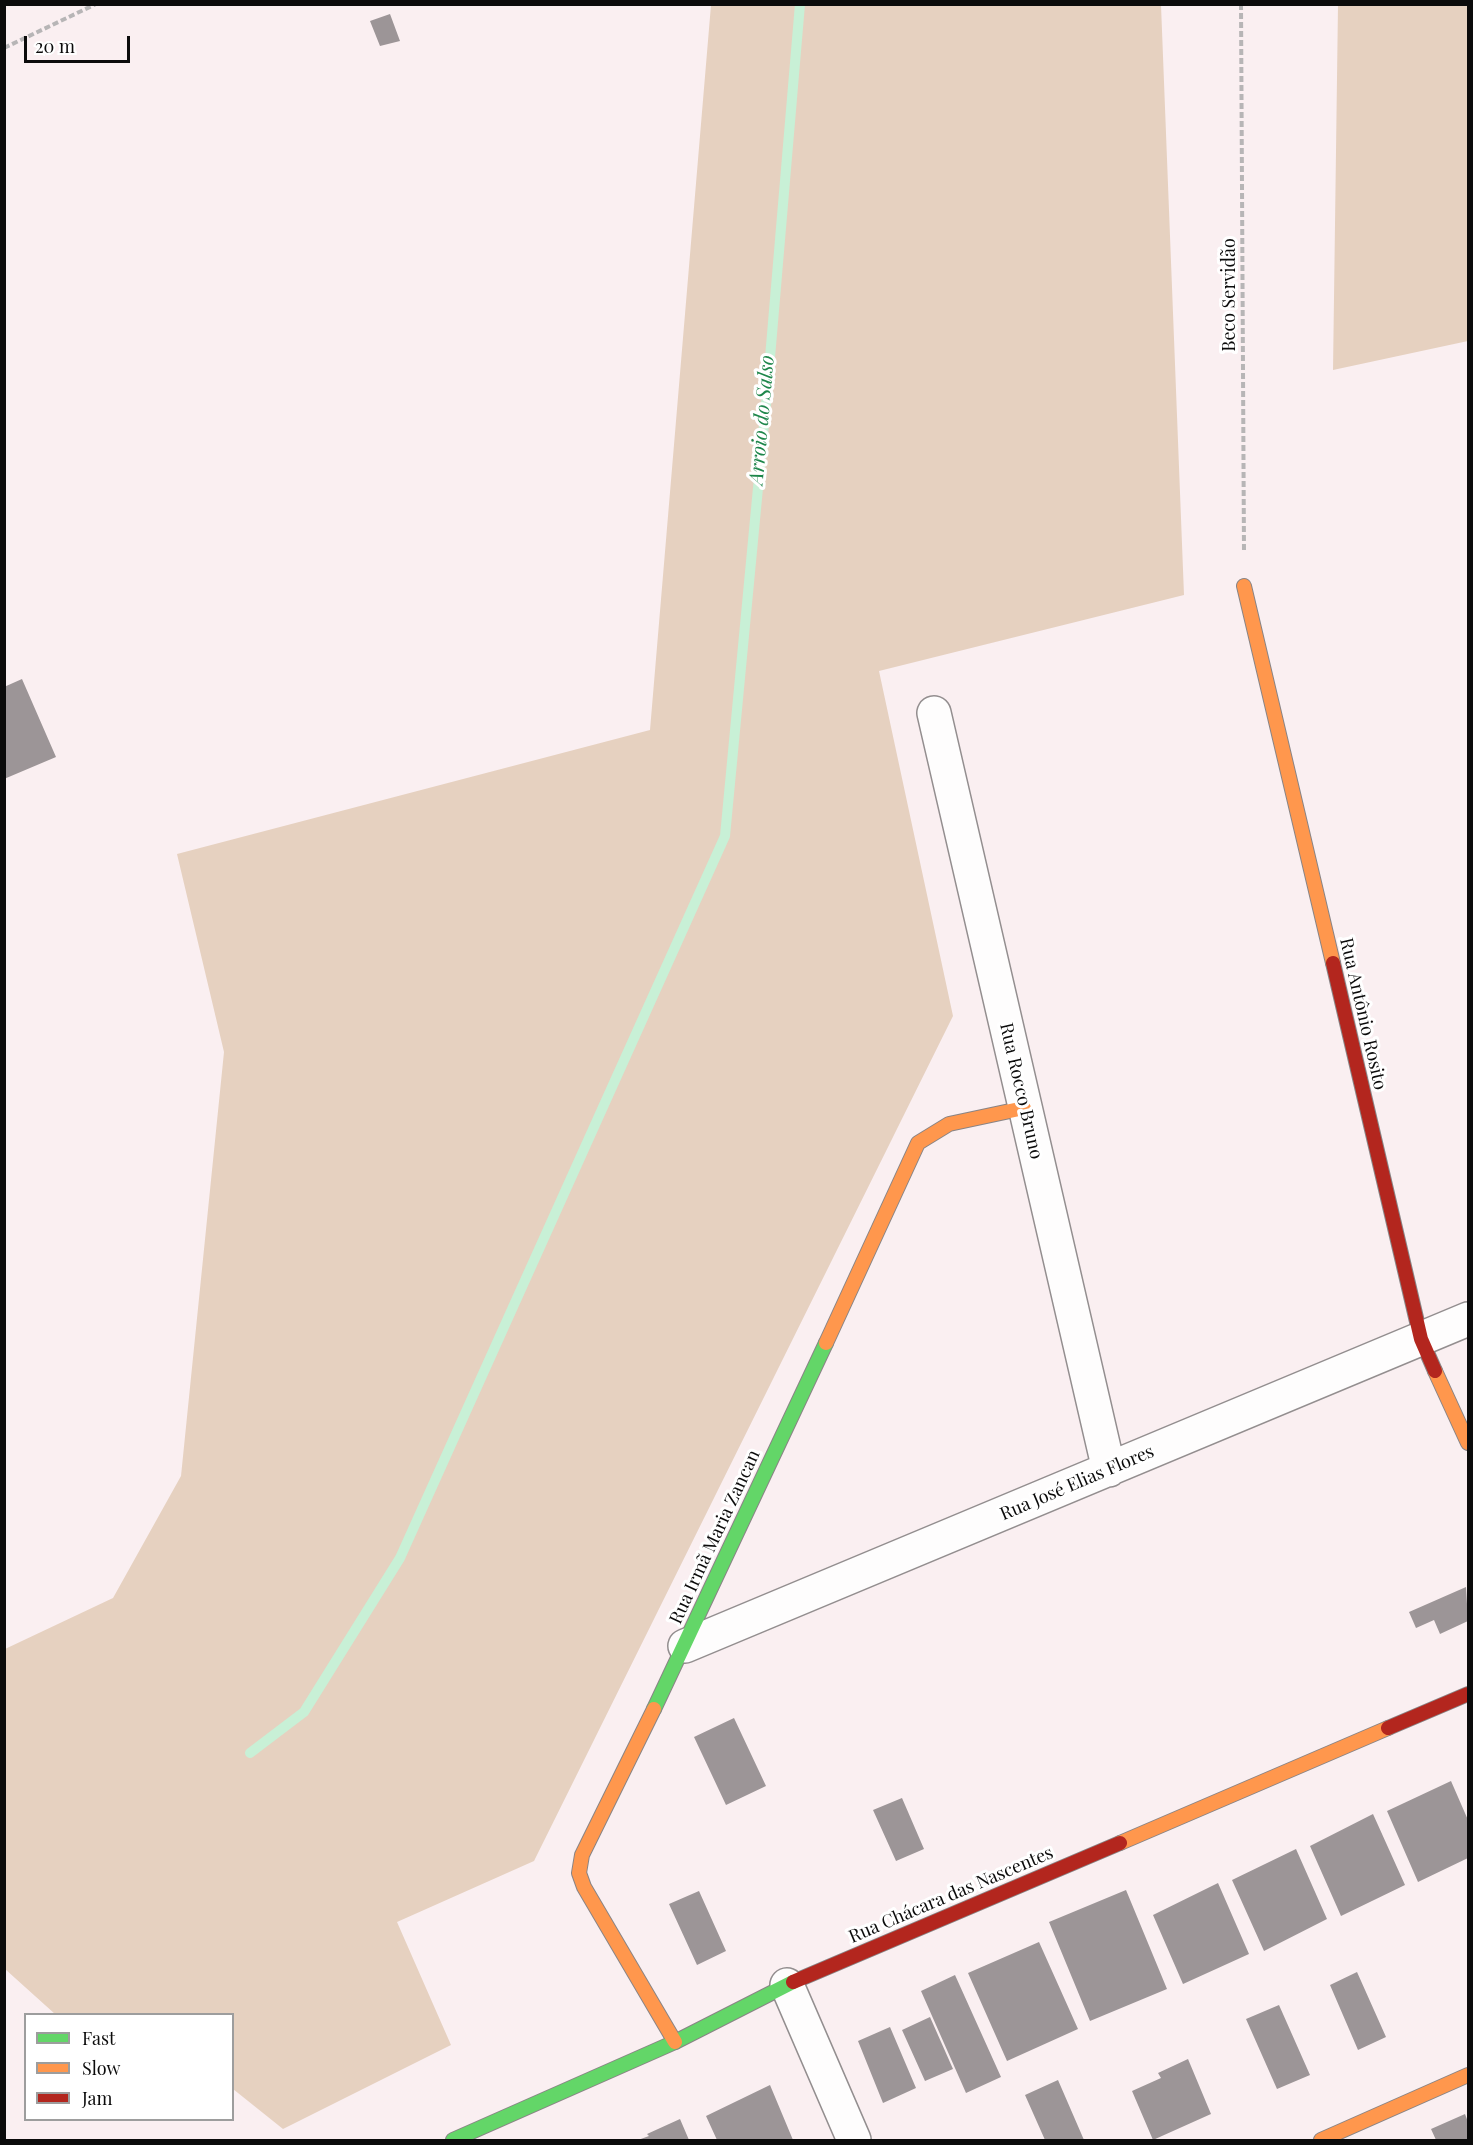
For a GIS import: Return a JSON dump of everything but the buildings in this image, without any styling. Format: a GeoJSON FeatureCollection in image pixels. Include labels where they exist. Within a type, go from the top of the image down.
{"type":"FeatureCollection","features":[{"type":"Feature","properties":{"kind":"street","name":"Rua Antônio Rosito"},"geometry":{"type":"LineString","coordinates":[[1245,586],[1421,1339],[1468,1443]]}},
{"type":"Feature","properties":{"kind":"street","name":"Rua Rocco Bruno"},"geometry":{"type":"LineString","coordinates":[[934,713],[1109,1470]]}},
{"type":"Feature","properties":{"kind":"street","name":"Rua Irmã Maria Zancan"},"geometry":{"type":"LineString","coordinates":[[675,2042],[584,1887],[579,1873],[582,1855],[685,1646],[918,1143],[932,1132],[950,1124],[1024,1108]]}},
{"type":"Feature","properties":{"kind":"street","name":"Rua José Elias Flores"},"geometry":{"type":"LineString","coordinates":[[685,1646],[1468,1319]]}},
{"type":"Feature","properties":{"kind":"street","name":"Rua Chácara das Nascentes"},"geometry":{"type":"LineString","coordinates":[[453,2140],[675,2042],[787,1985],[1468,1694]]}},
{"type":"Feature","properties":{"kind":"street"},"geometry":{"type":"LineString","coordinates":[[787,1985],[854,2140]]}},
{"type":"Feature","properties":{"kind":"street"},"geometry":{"type":"LineString","coordinates":[[1321,2140],[1468,2075]]}},
{"type":"Feature","properties":{"kind":"path"},"geometry":{"type":"LineString","coordinates":[[4,48],[96,4]]}},
{"type":"Feature","properties":{"kind":"path","name":"Beco Servidão"},"geometry":{"type":"LineString","coordinates":[[1241,4],[1245,586]]}},
{"type":"Feature","properties":{"kind":"shaded area"},"geometry":{"type":"Polygon","coordinates":[[[711,5],[1161,5],[1184,595],[879,671],[953,1016],[534,1861],[397,1922],[451,2045],[283,2129],[234,2090],[234,2013],[54,2013],[5,1969],[5,1649],[113,1598],[181,1476],[224,1052],[177,854],[650,730],[711,5]]]}},
{"type":"Feature","properties":{"kind":"shaded area"},"geometry":{"type":"Polygon","coordinates":[[[1338,5],[1468,5],[1468,341],[1333,370],[1338,5]]]}},
{"type":"Feature","properties":{"kind":"waterway","name":"Arroio do Salso"},"geometry":{"type":"LineString","coordinates":[[250,1753],[304,1712],[400,1558],[725,836],[767,393],[800,4]]}},
{"type":"Feature","properties":{"kind":"traffic: fast"},"geometry":{"type":"LineString","coordinates":[[654,1709],[826,1343]]}},
{"type":"Feature","properties":{"kind":"traffic: fast"},"geometry":{"type":"LineString","coordinates":[[453,2140],[675,2042],[793,1982]]}},
{"type":"Feature","properties":{"kind":"traffic: slow"},"geometry":{"type":"LineString","coordinates":[[1244,586],[1333,963]]}},
{"type":"Feature","properties":{"kind":"traffic: slow"},"geometry":{"type":"LineString","coordinates":[[826,1343],[918,1143],[949,1124],[1024,1108]]}},
{"type":"Feature","properties":{"kind":"traffic: slow"},"geometry":{"type":"LineString","coordinates":[[1435,1371],[1468,1443]]}},
{"type":"Feature","properties":{"kind":"traffic: slow"},"geometry":{"type":"LineString","coordinates":[[654,1709],[582,1855],[579,1873],[584,1887],[675,2042]]}},
{"type":"Feature","properties":{"kind":"traffic: slow"},"geometry":{"type":"LineString","coordinates":[[1120,1843],[1388,1728]]}},
{"type":"Feature","properties":{"kind":"traffic: slow"},"geometry":{"type":"LineString","coordinates":[[1321,2140],[1468,2075]]}},
{"type":"Feature","properties":{"kind":"traffic: jam"},"geometry":{"type":"LineString","coordinates":[[1333,963],[1421,1339],[1435,1371]]}},
{"type":"Feature","properties":{"kind":"traffic: jam"},"geometry":{"type":"LineString","coordinates":[[1388,1728],[1468,1694]]}},
{"type":"Feature","properties":{"kind":"traffic: jam"},"geometry":{"type":"LineString","coordinates":[[793,1982],[1120,1843]]}}]}
